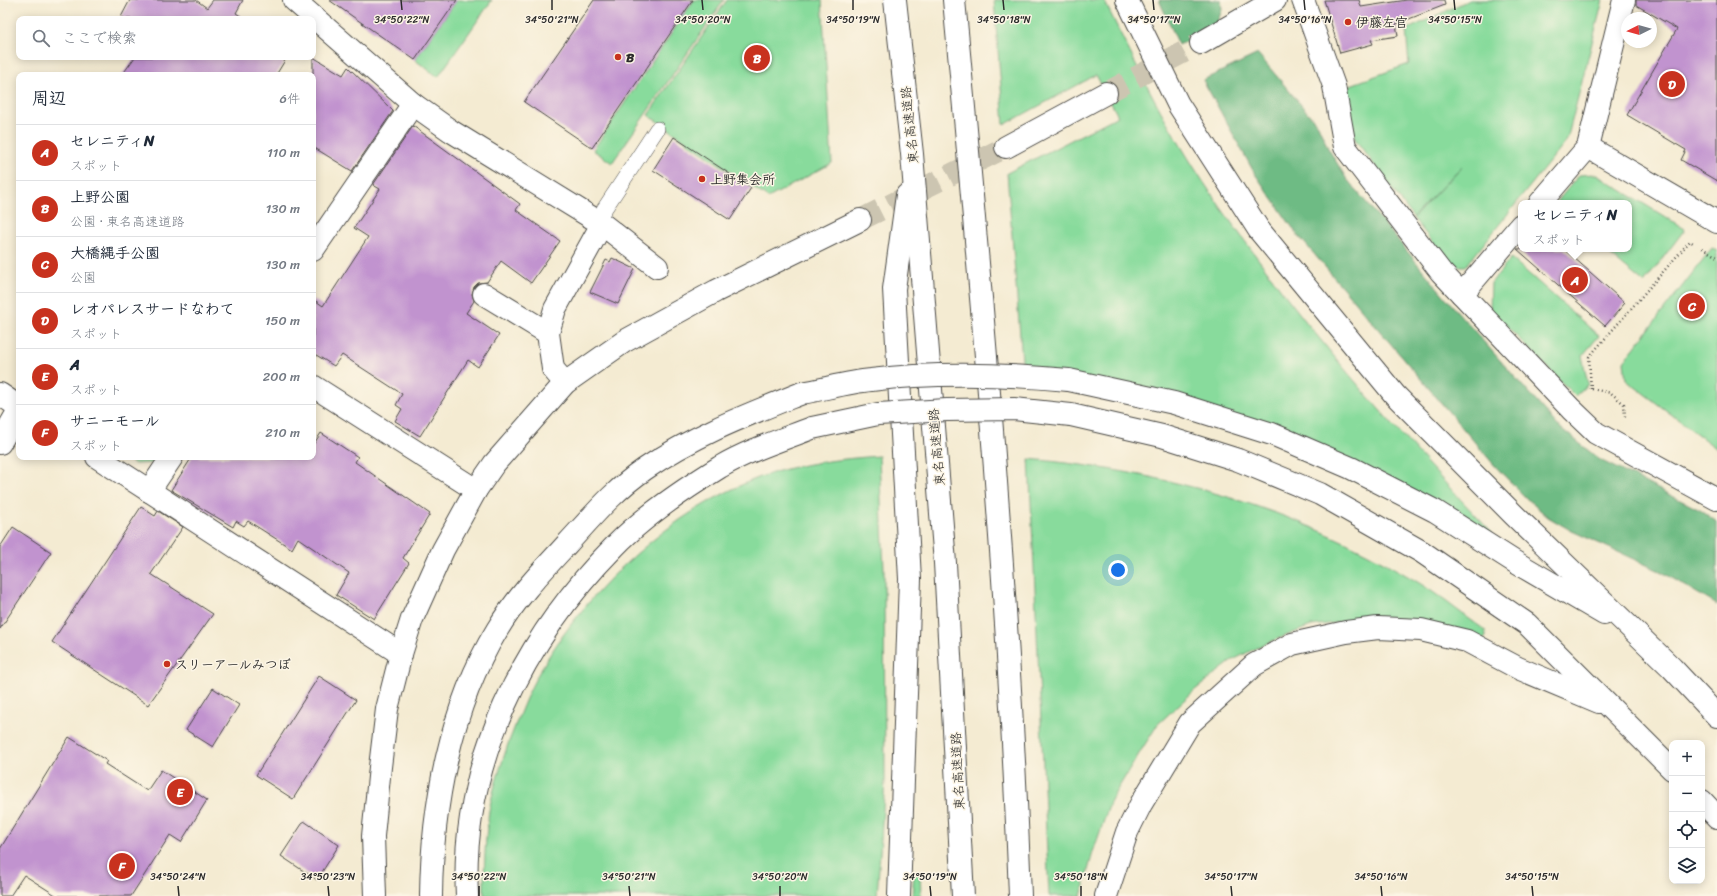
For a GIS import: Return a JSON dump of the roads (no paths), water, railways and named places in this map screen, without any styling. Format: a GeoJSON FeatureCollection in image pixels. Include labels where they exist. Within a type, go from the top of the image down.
{"type":"FeatureCollection","features":[{"type":"Feature","properties":{"kind":"main road"},"geometry":{"type":"LineString","coordinates":[[294,0],[312,16]]}},
{"type":"Feature","properties":{"kind":"main road","name":"東名高速道路"},"geometry":{"type":"LineString","coordinates":[[896,0],[912,154],[945,562],[963,896]]}},
{"type":"Feature","properties":{"kind":"main road"},"geometry":{"type":"LineString","coordinates":[[954,0],[975,227],[1002,559],[1020,896]]}},
{"type":"Feature","properties":{"kind":"main road"},"geometry":{"type":"LineString","coordinates":[[1127,0],[1178,104],[1259,230],[1395,395],[1514,515],[1672,668],[1717,716]]}},
{"type":"Feature","properties":{"kind":"main road"},"geometry":{"type":"LineString","coordinates":[[1201,43],[1249,6],[1275,0]]}},
{"type":"Feature","properties":{"kind":"main road"},"geometry":{"type":"LineString","coordinates":[[1303,0],[1334,86],[1345,148],[1441,272],[1571,409],[1596,433],[1717,499]]}},
{"type":"Feature","properties":{"kind":"main road"},"geometry":{"type":"LineString","coordinates":[[1543,200],[1588,147],[1624,0]]}},
{"type":"Feature","properties":{"kind":"main road"},"geometry":{"type":"LineString","coordinates":[[316,19],[413,104],[451,130],[600,222],[657,267]]}},
{"type":"Feature","properties":{"kind":"main road"},"geometry":{"type":"LineString","coordinates":[[1006,147],[1106,93]]}},
{"type":"Feature","properties":{"kind":"main road"},"geometry":{"type":"LineString","coordinates":[[316,246],[413,104]]}},
{"type":"Feature","properties":{"kind":"main road"},"geometry":{"type":"LineString","coordinates":[[1588,147],[1717,222]]}},
{"type":"Feature","properties":{"kind":"main road"},"geometry":{"type":"LineString","coordinates":[[899,896],[910,578],[894,289],[912,154]]}},
{"type":"Feature","properties":{"kind":"main road"},"geometry":{"type":"LineString","coordinates":[[375,896],[373,836],[380,767],[387,709],[401,654],[412,618],[440,557],[476,490],[494,464],[565,383],[625,341],[716,291],[860,220]]}},
{"type":"Feature","properties":{"kind":"main road"},"geometry":{"type":"LineString","coordinates":[[565,383],[553,369],[548,333],[555,310],[600,222]]}},
{"type":"Feature","properties":{"kind":"main road"},"geometry":{"type":"LineString","coordinates":[[1462,294],[1518,229]]}},
{"type":"Feature","properties":{"kind":"main road"},"geometry":{"type":"LineString","coordinates":[[484,294],[548,333]]}},
{"type":"Feature","properties":{"kind":"main road"},"geometry":{"type":"LineString","coordinates":[[431,896],[432,864],[437,817],[447,760],[457,722],[467,692],[480,662],[497,630],[516,602],[539,573],[590,517],[616,491],[645,469],[714,429],[802,393],[870,380],[950,374],[1019,375],[1069,380],[1174,403],[1272,434],[1351,468],[1435,511],[1515,562],[1634,632]]}},
{"type":"Feature","properties":{"kind":"main road"},"geometry":{"type":"LineString","coordinates":[[316,388],[476,490]]}},
{"type":"Feature","properties":{"kind":"main road"},"geometry":{"type":"LineString","coordinates":[[0,394],[16,405]]}},
{"type":"Feature","properties":{"kind":"main road"},"geometry":{"type":"LineString","coordinates":[[467,896],[469,836],[474,801],[482,766],[506,700],[520,672],[540,639],[573,592],[616,544],[677,496],[721,467],[761,447],[812,428],[878,414],[947,410],[1014,409],[1071,415],[1162,436],[1238,460],[1320,494],[1422,552],[1527,624],[1669,766]]}},
{"type":"Feature","properties":{"kind":"main road"},"geometry":{"type":"LineString","coordinates":[[0,443],[16,415]]}},
{"type":"Feature","properties":{"kind":"main road"},"geometry":{"type":"LineString","coordinates":[[102,460],[401,654]]}},
{"type":"Feature","properties":{"kind":"main road"},"geometry":{"type":"LineString","coordinates":[[149,491],[170,460]]}},
{"type":"Feature","properties":{"kind":"main road"},"geometry":{"type":"LineString","coordinates":[[1106,896],[1127,832],[1141,804],[1190,723],[1254,665],[1292,644],[1346,632],[1378,628],[1421,630],[1467,641],[1518,668],[1609,706]]}},
{"type":"Feature","properties":{"kind":"main road"},"geometry":{"type":"LineString","coordinates":[[1705,804],[1717,817]]}},
{"type":"Feature","properties":{"kind":"lane"},"geometry":{"type":"LineString","coordinates":[[600,222],[657,129]]}},
{"type":"Feature","properties":{"kind":"tunnel"},"geometry":{"type":"LineString","coordinates":[[1106,93],[1201,43]]}},
{"type":"Feature","properties":{"kind":"tunnel"},"geometry":{"type":"LineString","coordinates":[[860,220],[1006,147]]}},
{"type":"Feature","properties":{"kind":"place","name":"伊藤左官"},"geometry":{"type":"Point","coordinates":[1348,22]}},
{"type":"Feature","properties":{"kind":"place","name":"B"},"geometry":{"type":"Point","coordinates":[618,57]}},
{"type":"Feature","properties":{"kind":"place","name":"上野公園"},"geometry":{"type":"Point","coordinates":[757,58]}},
{"type":"Feature","properties":{"kind":"place","name":"レオパレスサードなわて"},"geometry":{"type":"Point","coordinates":[1672,84]}},
{"type":"Feature","properties":{"kind":"place","name":"上野集会所"},"geometry":{"type":"Point","coordinates":[702,179]}},
{"type":"Feature","properties":{"kind":"place","name":"セレニティN"},"geometry":{"type":"Point","coordinates":[1575,280]}},
{"type":"Feature","properties":{"kind":"place","name":"大橋縄手公園"},"geometry":{"type":"Point","coordinates":[1692,306]}},
{"type":"Feature","properties":{"kind":"place","name":"スリーアールみつぼ"},"geometry":{"type":"Point","coordinates":[167,664]}},
{"type":"Feature","properties":{"kind":"place","name":"A"},"geometry":{"type":"Point","coordinates":[180,792]}},
{"type":"Feature","properties":{"kind":"place","name":"サニーモール"},"geometry":{"type":"Point","coordinates":[122,866]}}]}
